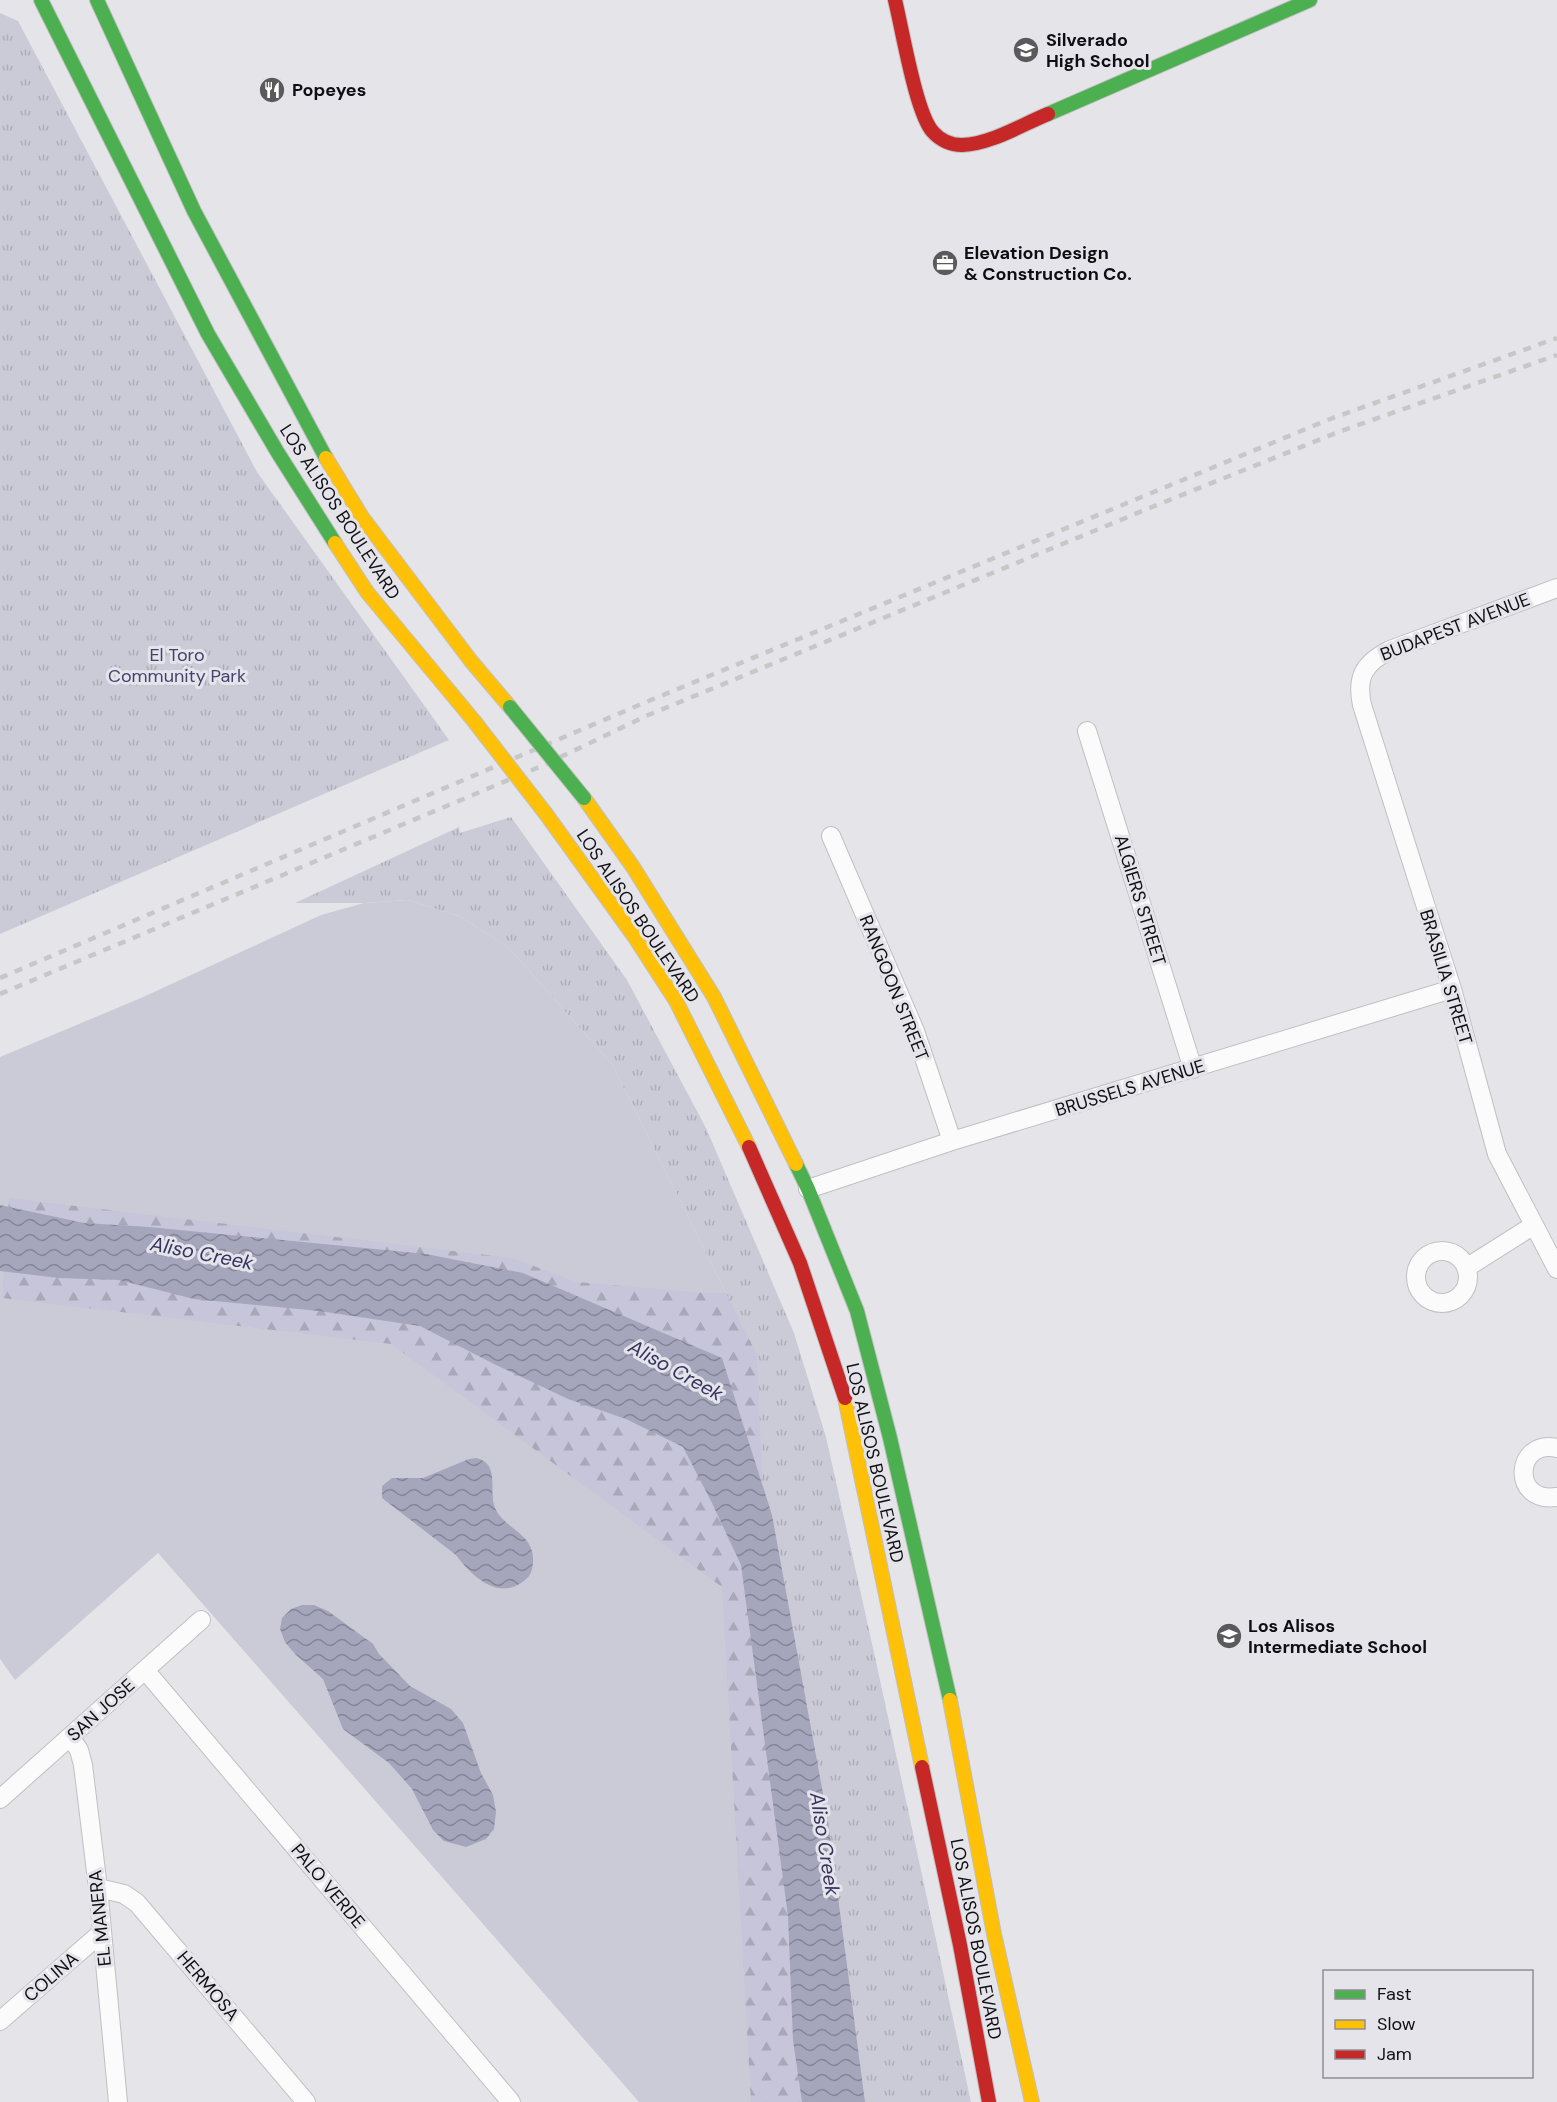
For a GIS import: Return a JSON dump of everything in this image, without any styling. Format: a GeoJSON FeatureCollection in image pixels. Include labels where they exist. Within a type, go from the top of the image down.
{"type":"FeatureCollection","features":[{"type":"Feature","properties":{"kind":"main road","name":"LOS ALISOS BOULEVARD"},"geometry":{"type":"LineString","coordinates":[[41,0],[208,334],[278,453],[367,592],[474,721],[546,814],[634,936],[676,1001],[744,1135],[800,1263],[844,1394],[958,1934],[989,2102]]}},
{"type":"Feature","properties":{"kind":"main road","name":"LOS ALISOS BOULEVARD"},"geometry":{"type":"LineString","coordinates":[[97,0],[194,211],[331,468],[370,527],[471,661],[584,798],[633,867],[714,997],[808,1189],[856,1311],[890,1438],[954,1718],[994,1934],[1032,2102]]}},
{"type":"Feature","properties":{"kind":"main road"},"geometry":{"type":"LineString","coordinates":[[895,0],[920,107],[932,131],[946,142],[961,145],[988,140],[1310,0]]}},
{"type":"Feature","properties":{"kind":"street","name":"BUDAPEST AVENUE"},"geometry":{"type":"LineString","coordinates":[[1362,676],[1373,658],[1390,650],[1557,588]]}},
{"type":"Feature","properties":{"kind":"street","name":"BRASILIA STREET"},"geometry":{"type":"LineString","coordinates":[[1362,676],[1358,688],[1362,705],[1452,988],[1497,1154],[1557,1269]]}},
{"type":"Feature","properties":{"kind":"street","name":"ALGIERS STREET"},"geometry":{"type":"LineString","coordinates":[[1087,731],[1193,1069]]}},
{"type":"Feature","properties":{"kind":"street","name":"RANGOON STREET"},"geometry":{"type":"LineString","coordinates":[[831,836],[915,1031],[952,1141]]}},
{"type":"Feature","properties":{"kind":"street","name":"BRUSSELS AVENUE"},"geometry":{"type":"LineString","coordinates":[[808,1189],[952,1141],[1452,988]]}},
{"type":"Feature","properties":{"kind":"street"},"geometry":{"type":"LineString","coordinates":[[1466,1268],[1534,1224]]}},
{"type":"Feature","properties":{"kind":"street"},"geometry":{"type":"LineString","coordinates":[[1557,1448],[1550,1446],[1531,1453],[1525,1461],[1523,1471],[1524,1481],[1530,1490],[1538,1496],[1557,1497]]}},
{"type":"Feature","properties":{"kind":"street","name":"SAN JOSE"},"geometry":{"type":"LineString","coordinates":[[0,1799],[201,1620]]}},
{"type":"Feature","properties":{"kind":"street","name":"PALO VERDE"},"geometry":{"type":"LineString","coordinates":[[145,1670],[511,2102]]}},
{"type":"Feature","properties":{"kind":"street","name":"EL MANERA"},"geometry":{"type":"LineString","coordinates":[[70,1737],[79,1750],[83,1765],[98,1888],[118,2102]]}},
{"type":"Feature","properties":{"kind":"street","name":"HERMOSA"},"geometry":{"type":"LineString","coordinates":[[98,1888],[124,1894],[138,1903],[306,2102]]}},
{"type":"Feature","properties":{"kind":"street","name":"COLINA"},"geometry":{"type":"LineString","coordinates":[[0,2021],[101,1933]]}},
{"type":"Feature","properties":{"kind":"green space","name":"El Toro Community Park"},"geometry":{"type":"Polygon","coordinates":[[[0,13],[18,21],[257,472],[449,740],[0,934],[0,13]]]}},
{"type":"Feature","properties":{"kind":"green space"},"geometry":{"type":"Polygon","coordinates":[[[511,817],[627,980],[706,1128],[794,1333],[826,1437],[971,2102],[805,2102],[763,1496],[757,1355],[612,1064],[508,947],[459,916],[408,900],[364,903],[295,903],[459,827],[460,833],[511,817]]]}},
{"type":"Feature","properties":{"kind":"green space"},"geometry":{"type":"Polygon","coordinates":[[[408,900],[459,916],[508,947],[612,1064],[757,1355],[805,2102],[639,2102],[158,1553],[15,1680],[0,1659],[0,1057],[141,998],[321,915],[364,903],[408,900]]]}},
{"type":"Feature","properties":{"kind":"green space"},"geometry":{"type":"Polygon","coordinates":[[[9,1198],[512,1258],[577,1282],[707,1293],[761,1293],[933,2102],[751,2102],[722,1587],[391,1344],[2,1298],[9,1198]]]}},
{"type":"Feature","properties":{"kind":"water","name":"Aliso Creek"},"geometry":{"type":"Polygon","coordinates":[[[0,1205],[84,1223],[149,1227],[426,1254],[523,1273],[722,1358],[772,1515],[828,1821],[865,2102],[802,2102],[793,2040],[788,1916],[741,1565],[683,1447],[626,1419],[568,1399],[420,1326],[319,1311],[194,1299],[119,1280],[59,1278],[0,1271],[0,1205]]]}},
{"type":"Feature","properties":{"kind":"water"},"geometry":{"type":"Polygon","coordinates":[[[476,1458],[488,1465],[491,1471],[494,1505],[498,1514],[526,1539],[531,1547],[533,1557],[531,1573],[523,1582],[512,1587],[493,1587],[476,1577],[456,1555],[382,1498],[382,1486],[392,1478],[423,1478],[476,1458]]]}},
{"type":"Feature","properties":{"kind":"water"},"geometry":{"type":"Polygon","coordinates":[[[302,1605],[314,1605],[328,1611],[373,1644],[379,1654],[410,1686],[451,1709],[463,1723],[481,1773],[493,1795],[496,1812],[494,1829],[486,1839],[466,1847],[444,1841],[433,1830],[412,1789],[389,1763],[343,1729],[323,1679],[295,1654],[285,1642],[280,1629],[282,1618],[291,1609],[302,1605]]]}},
{"type":"Feature","properties":{"kind":"railway"},"geometry":{"type":"LineString","coordinates":[[0,978],[639,705],[1330,419],[1557,338]]}},
{"type":"Feature","properties":{"kind":"railway"},"geometry":{"type":"LineString","coordinates":[[0,994],[544,765],[646,716],[1152,507],[1341,431],[1557,355]]}},
{"type":"Feature","properties":{"kind":"traffic: fast"},"geometry":{"type":"LineString","coordinates":[[41,0],[208,334],[278,453],[335,543]]}},
{"type":"Feature","properties":{"kind":"traffic: fast"},"geometry":{"type":"LineString","coordinates":[[97,0],[194,211],[326,458]]}},
{"type":"Feature","properties":{"kind":"traffic: fast"},"geometry":{"type":"LineString","coordinates":[[1048,114],[1310,0]]}},
{"type":"Feature","properties":{"kind":"traffic: fast"},"geometry":{"type":"LineString","coordinates":[[510,707],[584,798]]}},
{"type":"Feature","properties":{"kind":"traffic: fast"},"geometry":{"type":"LineString","coordinates":[[796,1164],[857,1311],[890,1438],[950,1700]]}},
{"type":"Feature","properties":{"kind":"traffic: slow"},"geometry":{"type":"LineString","coordinates":[[326,458],[362,517],[471,661],[510,707]]}},
{"type":"Feature","properties":{"kind":"traffic: slow"},"geometry":{"type":"LineString","coordinates":[[335,543],[367,592],[474,721]]}},
{"type":"Feature","properties":{"kind":"traffic: slow"},"geometry":{"type":"LineString","coordinates":[[474,721],[546,814]]}},
{"type":"Feature","properties":{"kind":"traffic: slow"},"geometry":{"type":"LineString","coordinates":[[584,798],[633,867],[714,997],[796,1164]]}},
{"type":"Feature","properties":{"kind":"traffic: slow"},"geometry":{"type":"LineString","coordinates":[[546,814],[634,936],[676,1001],[749,1147]]}},
{"type":"Feature","properties":{"kind":"traffic: slow"},"geometry":{"type":"LineString","coordinates":[[845,1398],[922,1767]]}},
{"type":"Feature","properties":{"kind":"traffic: slow"},"geometry":{"type":"LineString","coordinates":[[950,1700],[994,1934],[1032,2102]]}},
{"type":"Feature","properties":{"kind":"traffic: jam"},"geometry":{"type":"LineString","coordinates":[[895,0],[915,90],[927,122],[939,137],[954,144],[973,144],[995,138],[1048,114]]}},
{"type":"Feature","properties":{"kind":"traffic: jam"},"geometry":{"type":"LineString","coordinates":[[749,1147],[800,1263],[845,1398]]}},
{"type":"Feature","properties":{"kind":"traffic: jam"},"geometry":{"type":"LineString","coordinates":[[922,1767],[960,1945],[989,2102]]}},
{"type":"Feature","properties":{"kind":"place","name":"Silverado High School"},"geometry":{"type":"Point","coordinates":[1026,50]}},
{"type":"Feature","properties":{"kind":"place","name":"Popeyes"},"geometry":{"type":"Point","coordinates":[272,90]}},
{"type":"Feature","properties":{"kind":"place","name":"Elevation Design & Construction Co."},"geometry":{"type":"Point","coordinates":[945,263]}},
{"type":"Feature","properties":{"kind":"place","name":"Los Alisos Intermediate School"},"geometry":{"type":"Point","coordinates":[1229,1636]}}]}
